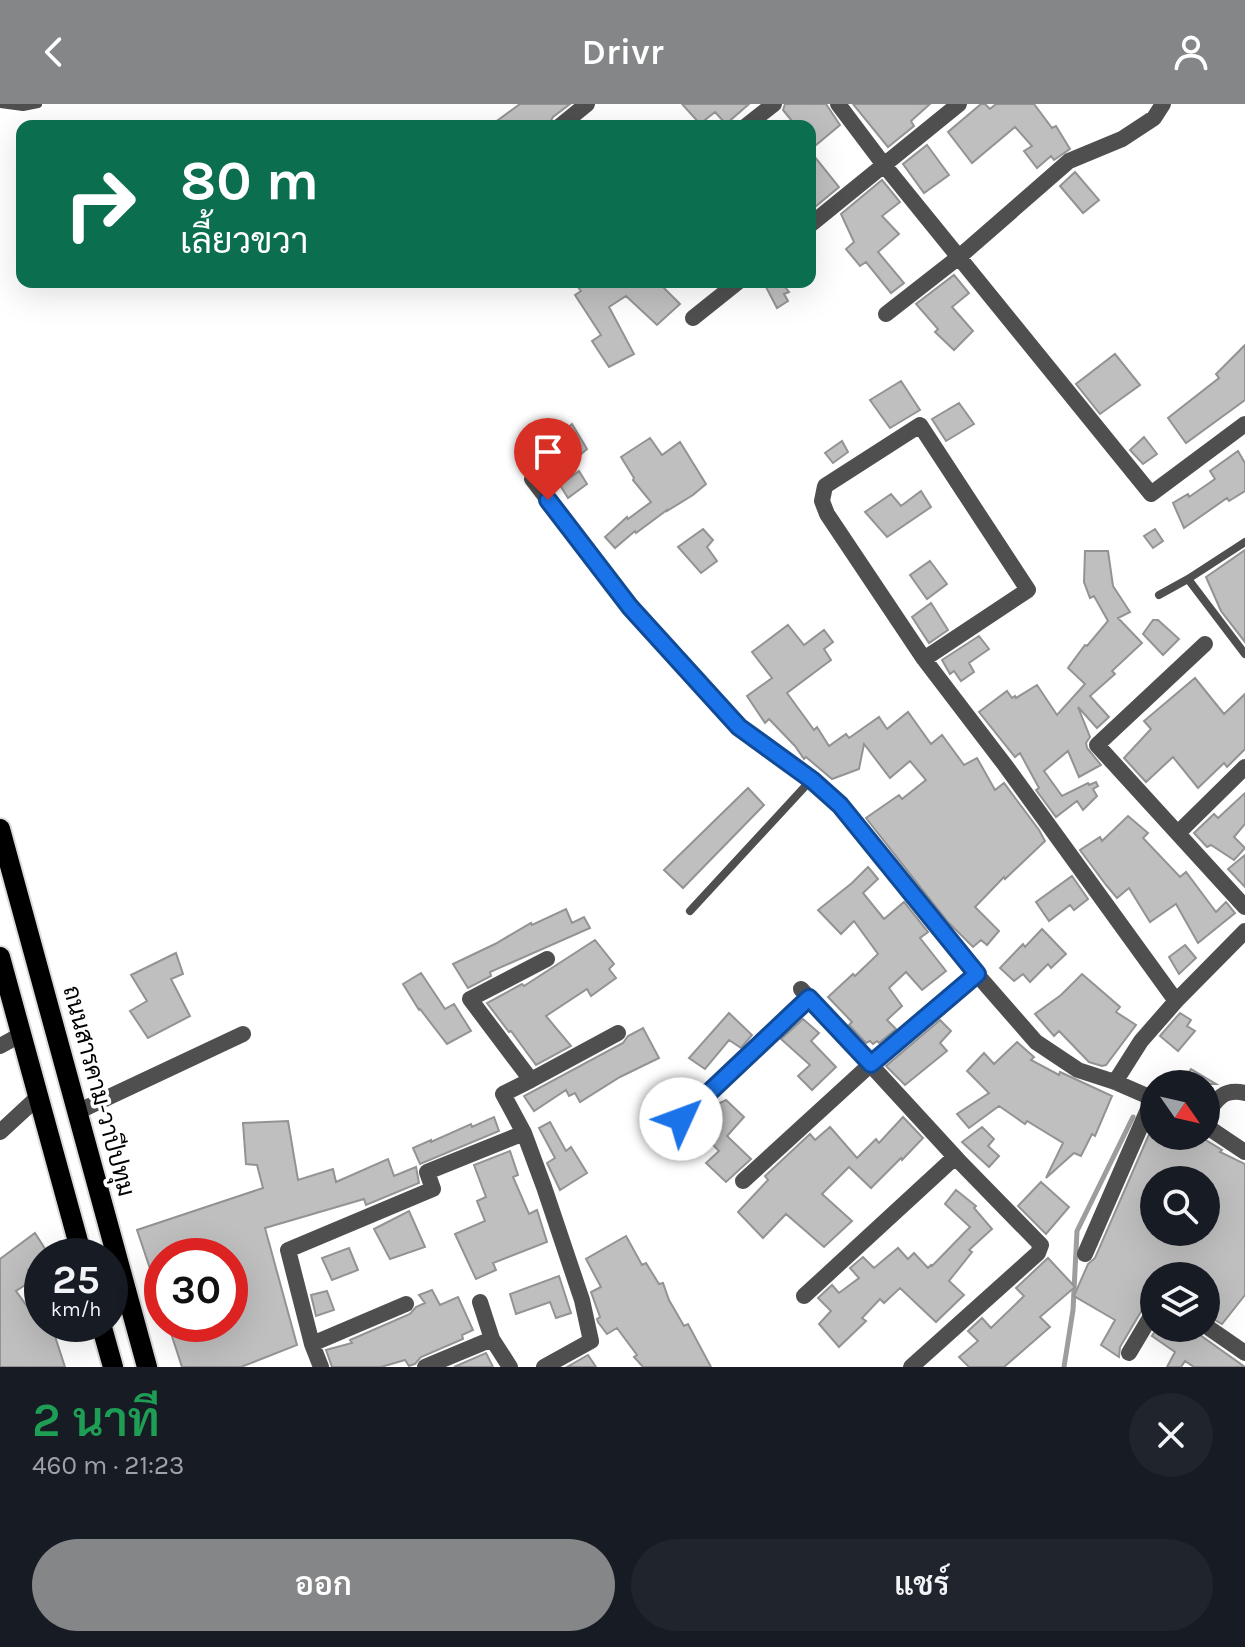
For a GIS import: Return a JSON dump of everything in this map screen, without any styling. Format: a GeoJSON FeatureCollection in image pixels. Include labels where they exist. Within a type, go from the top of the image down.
{"type":"FeatureCollection","features":[{"type":"Feature","properties":{"kind":"main road","name":"ถนนสารคาม-วาปีปทุม"},"geometry":{"type":"LineString","coordinates":[[0,829],[147,1367]]}},
{"type":"Feature","properties":{"kind":"main road"},"geometry":{"type":"LineString","coordinates":[[0,957],[77,1238]]}},
{"type":"Feature","properties":{"kind":"main road"},"geometry":{"type":"LineString","coordinates":[[106,1342],[113,1367]]}},
{"type":"Feature","properties":{"kind":"street"},"geometry":{"type":"LineString","coordinates":[[567,120],[587,104]]}},
{"type":"Feature","properties":{"kind":"street"},"geometry":{"type":"LineString","coordinates":[[754,120],[774,104]]}},
{"type":"Feature","properties":{"kind":"street"},"geometry":{"type":"LineString","coordinates":[[838,104],[1151,494],[1245,424]]}},
{"type":"Feature","properties":{"kind":"street"},"geometry":{"type":"LineString","coordinates":[[816,220],[959,104]]}},
{"type":"Feature","properties":{"kind":"street"},"geometry":{"type":"LineString","coordinates":[[886,314],[959,257],[1069,161],[1122,139],[1154,118],[1163,104]]}},
{"type":"Feature","properties":{"kind":"street"},"geometry":{"type":"LineString","coordinates":[[693,318],[730,288]]}},
{"type":"Feature","properties":{"kind":"street"},"geometry":{"type":"LineString","coordinates":[[924,659],[1028,590],[920,425],[825,486],[822,501],[827,514],[924,659],[1176,1001]]}},
{"type":"Feature","properties":{"kind":"street"},"geometry":{"type":"LineString","coordinates":[[532,479],[630,607],[739,727],[812,780],[840,805],[1036,1042],[1078,1070],[1140,1093]]}},
{"type":"Feature","properties":{"kind":"street"},"geometry":{"type":"LineString","coordinates":[[1205,644],[1097,745],[1245,907]]}},
{"type":"Feature","properties":{"kind":"street"},"geometry":{"type":"LineString","coordinates":[[1178,833],[1245,767]]}},
{"type":"Feature","properties":{"kind":"street"},"geometry":{"type":"LineString","coordinates":[[1115,1082],[1141,1041],[1245,931]]}},
{"type":"Feature","properties":{"kind":"street"},"geometry":{"type":"LineString","coordinates":[[531,1080],[470,999],[547,959]]}},
{"type":"Feature","properties":{"kind":"street"},"geometry":{"type":"LineString","coordinates":[[743,1181],[871,1064],[977,974]]}},
{"type":"Feature","properties":{"kind":"street"},"geometry":{"type":"LineString","coordinates":[[681,1119],[805,993],[955,1157],[1041,1245],[1038,1253],[911,1367]]}},
{"type":"Feature","properties":{"kind":"street"},"geometry":{"type":"LineString","coordinates":[[544,1367],[591,1341],[582,1300],[524,1133],[503,1094],[618,1033]]}},
{"type":"Feature","properties":{"kind":"street"},"geometry":{"type":"LineString","coordinates":[[0,1046],[22,1034]]}},
{"type":"Feature","properties":{"kind":"street"},"geometry":{"type":"LineString","coordinates":[[77,1112],[243,1034]]}},
{"type":"Feature","properties":{"kind":"street"},"geometry":{"type":"LineString","coordinates":[[1220,1098],[1225,1093],[1245,1093]]}},
{"type":"Feature","properties":{"kind":"street"},"geometry":{"type":"LineString","coordinates":[[0,1132],[37,1098]]}},
{"type":"Feature","properties":{"kind":"street"},"geometry":{"type":"LineString","coordinates":[[1085,1254],[1140,1130]]}},
{"type":"Feature","properties":{"kind":"street"},"geometry":{"type":"LineString","coordinates":[[321,1367],[312,1344],[288,1250],[433,1189],[427,1172],[524,1133]]}},
{"type":"Feature","properties":{"kind":"street"},"geometry":{"type":"LineString","coordinates":[[1220,1135],[1245,1152]]}},
{"type":"Feature","properties":{"kind":"street"},"geometry":{"type":"LineString","coordinates":[[804,1296],[955,1157]]}},
{"type":"Feature","properties":{"kind":"street"},"geometry":{"type":"LineString","coordinates":[[480,1302],[492,1339],[510,1367]]}},
{"type":"Feature","properties":{"kind":"street"},"geometry":{"type":"LineString","coordinates":[[312,1344],[406,1304]]}},
{"type":"Feature","properties":{"kind":"street"},"geometry":{"type":"LineString","coordinates":[[1129,1353],[1140,1335]]}},
{"type":"Feature","properties":{"kind":"street"},"geometry":{"type":"LineString","coordinates":[[1220,1336],[1245,1353]]}},
{"type":"Feature","properties":{"kind":"street"},"geometry":{"type":"LineString","coordinates":[[425,1367],[492,1339]]}},
{"type":"Feature","properties":{"kind":"lane"},"geometry":{"type":"LineString","coordinates":[[0,104],[23,107],[38,104]]}},
{"type":"Feature","properties":{"kind":"lane"},"geometry":{"type":"LineString","coordinates":[[1159,595],[1245,542]]}},
{"type":"Feature","properties":{"kind":"lane"},"geometry":{"type":"LineString","coordinates":[[1188,579],[1245,654]]}},
{"type":"Feature","properties":{"kind":"lane"},"geometry":{"type":"LineString","coordinates":[[690,911],[812,780]]}},
{"type":"Feature","properties":{"kind":"building"},"geometry":{"type":"Polygon","coordinates":[[[520,104],[570,104],[551,120],[498,120],[520,104]]]}},
{"type":"Feature","properties":{"kind":"building"},"geometry":{"type":"Polygon","coordinates":[[[682,104],[749,104],[731,120],[722,120],[715,112],[705,120],[696,120],[682,104]]]}},
{"type":"Feature","properties":{"kind":"building"},"geometry":{"type":"Polygon","coordinates":[[[785,104],[826,104],[840,125],[816,145],[816,120],[791,120],[783,110],[785,104]]]}},
{"type":"Feature","properties":{"kind":"building"},"geometry":{"type":"Polygon","coordinates":[[[853,104],[930,104],[911,121],[914,126],[888,147],[853,104]]]}},
{"type":"Feature","properties":{"kind":"building"},"geometry":{"type":"Polygon","coordinates":[[[981,104],[990,109],[996,104],[1034,104],[1052,128],[1056,126],[1070,149],[1054,160],[1051,156],[1037,168],[1024,151],[1032,146],[1015,127],[972,163],[948,132],[981,104]]]}},
{"type":"Feature","properties":{"kind":"building"},"geometry":{"type":"Polygon","coordinates":[[[927,145],[949,175],[924,193],[903,164],[927,145]]]}},
{"type":"Feature","properties":{"kind":"building"},"geometry":{"type":"Polygon","coordinates":[[[816,158],[839,187],[816,206],[816,158]]]}},
{"type":"Feature","properties":{"kind":"building"},"geometry":{"type":"Polygon","coordinates":[[[1075,172],[1099,200],[1083,213],[1060,186],[1075,172]]]}},
{"type":"Feature","properties":{"kind":"building"},"geometry":{"type":"Polygon","coordinates":[[[882,180],[900,202],[882,216],[899,234],[878,252],[904,283],[891,293],[866,262],[860,266],[846,249],[854,242],[841,214],[882,180]]]}},
{"type":"Feature","properties":{"kind":"building"},"geometry":{"type":"Polygon","coordinates":[[[954,275],[969,293],[952,307],[973,331],[954,350],[935,332],[938,329],[916,304],[954,275]]]}},
{"type":"Feature","properties":{"kind":"building"},"geometry":{"type":"Polygon","coordinates":[[[579,288],[664,288],[680,304],[657,325],[626,296],[609,307],[634,354],[609,367],[592,341],[601,335],[575,295],[581,291],[579,288]]]}},
{"type":"Feature","properties":{"kind":"building"},"geometry":{"type":"Polygon","coordinates":[[[767,288],[786,288],[789,292],[784,294],[788,301],[777,308],[767,288]]]}},
{"type":"Feature","properties":{"kind":"building"},"geometry":{"type":"Polygon","coordinates":[[[1245,345],[1245,400],[1186,443],[1168,418],[1219,378],[1216,374],[1245,345]]]}},
{"type":"Feature","properties":{"kind":"building"},"geometry":{"type":"Polygon","coordinates":[[[1115,354],[1140,385],[1100,414],[1076,384],[1115,354]]]}},
{"type":"Feature","properties":{"kind":"building"},"geometry":{"type":"Polygon","coordinates":[[[901,381],[920,410],[890,428],[870,400],[901,381]]]}},
{"type":"Feature","properties":{"kind":"building"},"geometry":{"type":"Polygon","coordinates":[[[959,403],[974,424],[946,441],[932,419],[959,403]]]}},
{"type":"Feature","properties":{"kind":"building"},"geometry":{"type":"Polygon","coordinates":[[[572,424],[587,449],[573,461],[556,438],[572,424]]]}},
{"type":"Feature","properties":{"kind":"building"},"geometry":{"type":"Polygon","coordinates":[[[1144,437],[1157,454],[1143,464],[1130,450],[1144,437]]]}},
{"type":"Feature","properties":{"kind":"building"},"geometry":{"type":"Polygon","coordinates":[[[650,438],[662,455],[680,442],[706,484],[615,548],[605,537],[627,517],[651,502],[633,480],[621,457],[650,438]]]}},
{"type":"Feature","properties":{"kind":"building"},"geometry":{"type":"Polygon","coordinates":[[[842,441],[848,452],[833,463],[825,453],[842,441]]]}},
{"type":"Feature","properties":{"kind":"building"},"geometry":{"type":"Polygon","coordinates":[[[1238,451],[1245,463],[1245,491],[1229,501],[1227,498],[1184,528],[1173,503],[1188,494],[1189,497],[1215,479],[1210,471],[1238,451]]]}},
{"type":"Feature","properties":{"kind":"building"},"geometry":{"type":"Polygon","coordinates":[[[579,471],[587,484],[568,498],[560,485],[579,471]]]}},
{"type":"Feature","properties":{"kind":"building"},"geometry":{"type":"Polygon","coordinates":[[[921,491],[931,507],[887,537],[865,512],[891,494],[901,506],[921,491]]]}},
{"type":"Feature","properties":{"kind":"building"},"geometry":{"type":"Polygon","coordinates":[[[703,529],[713,540],[707,547],[717,561],[701,573],[678,547],[703,529]]]}},
{"type":"Feature","properties":{"kind":"building"},"geometry":{"type":"Polygon","coordinates":[[[1155,529],[1163,541],[1153,548],[1144,536],[1155,529]]]}},
{"type":"Feature","properties":{"kind":"building"},"geometry":{"type":"Polygon","coordinates":[[[1245,550],[1245,642],[1221,611],[1206,577],[1245,550]]]}},
{"type":"Feature","properties":{"kind":"building"},"geometry":{"type":"Polygon","coordinates":[[[1085,551],[1108,551],[1113,586],[1130,612],[1118,618],[1142,643],[1112,671],[1115,674],[1090,696],[1109,717],[1097,728],[1078,707],[1090,737],[1087,748],[1101,765],[1079,777],[1068,751],[1044,771],[1062,796],[1088,783],[1096,782],[1098,786],[1093,789],[1097,796],[1083,810],[1077,801],[1056,817],[1036,790],[1039,788],[1020,753],[1015,757],[979,712],[1007,691],[1012,698],[1016,698],[1037,685],[1057,715],[1085,684],[1068,668],[1108,621],[1094,596],[1090,598],[1084,582],[1085,551]]]}},
{"type":"Feature","properties":{"kind":"building"},"geometry":{"type":"Polygon","coordinates":[[[930,561],[947,584],[927,599],[910,575],[930,561]]]}},
{"type":"Feature","properties":{"kind":"building"},"geometry":{"type":"Polygon","coordinates":[[[931,603],[948,630],[929,643],[912,617],[931,603]]]}},
{"type":"Feature","properties":{"kind":"building"},"geometry":{"type":"Polygon","coordinates":[[[1153,620],[1158,620],[1179,639],[1163,655],[1143,634],[1153,620]]]}},
{"type":"Feature","properties":{"kind":"building"},"geometry":{"type":"Polygon","coordinates":[[[788,625],[804,645],[824,630],[833,642],[824,649],[831,660],[787,693],[829,746],[846,734],[849,738],[879,717],[887,729],[908,712],[931,744],[942,735],[964,765],[977,758],[995,790],[1004,783],[1039,830],[1045,841],[975,907],[999,931],[987,945],[981,940],[973,947],[948,922],[866,818],[899,795],[902,799],[926,780],[910,761],[890,778],[864,744],[859,769],[832,779],[806,757],[804,759],[769,719],[765,723],[747,696],[772,678],[752,652],[788,625]]]}},
{"type":"Feature","properties":{"kind":"building"},"geometry":{"type":"Polygon","coordinates":[[[979,636],[989,649],[969,663],[974,672],[961,681],[954,671],[950,674],[942,660],[979,636]]]}},
{"type":"Feature","properties":{"kind":"building"},"geometry":{"type":"Polygon","coordinates":[[[1195,678],[1224,714],[1245,694],[1245,749],[1227,767],[1224,763],[1198,788],[1173,757],[1146,782],[1124,758],[1151,729],[1144,721],[1195,678]]]}},
{"type":"Feature","properties":{"kind":"building"},"geometry":{"type":"Polygon","coordinates":[[[748,788],[764,805],[683,888],[664,870],[748,788]]]}},
{"type":"Feature","properties":{"kind":"building"},"geometry":{"type":"Polygon","coordinates":[[[1245,793],[1245,824],[1234,837],[1245,848],[1234,860],[1211,845],[1207,847],[1194,833],[1214,814],[1218,818],[1245,793]]]}},
{"type":"Feature","properties":{"kind":"building"},"geometry":{"type":"Polygon","coordinates":[[[1128,816],[1148,833],[1143,838],[1180,877],[1186,872],[1216,912],[1226,902],[1235,913],[1198,943],[1176,904],[1150,922],[1129,888],[1117,898],[1080,850],[1100,837],[1102,841],[1128,816]]]}},
{"type":"Feature","properties":{"kind":"building"},"geometry":{"type":"Polygon","coordinates":[[[1245,855],[1245,887],[1228,869],[1245,855]]]}},
{"type":"Feature","properties":{"kind":"building"},"geometry":{"type":"Polygon","coordinates":[[[868,867],[878,879],[863,893],[884,919],[904,902],[928,932],[920,938],[946,971],[922,990],[906,972],[889,988],[902,1006],[887,1020],[896,1029],[879,1043],[873,1044],[870,1041],[866,1043],[849,1025],[852,1022],[828,997],[878,954],[854,921],[841,934],[818,910],[868,867]]]}},
{"type":"Feature","properties":{"kind":"building"},"geometry":{"type":"Polygon","coordinates":[[[1072,876],[1088,899],[1074,910],[1070,905],[1049,921],[1036,902],[1072,876]]]}},
{"type":"Feature","properties":{"kind":"building"},"geometry":{"type":"Polygon","coordinates":[[[566,909],[572,923],[584,917],[590,928],[490,972],[491,976],[468,988],[453,964],[531,923],[566,909]]]}},
{"type":"Feature","properties":{"kind":"building"},"geometry":{"type":"Polygon","coordinates":[[[1042,929],[1066,954],[1051,968],[1048,964],[1030,982],[1023,974],[1014,981],[1000,968],[1042,929]]]}},
{"type":"Feature","properties":{"kind":"building"},"geometry":{"type":"Polygon","coordinates":[[[595,940],[614,964],[609,969],[616,978],[591,996],[587,989],[546,1016],[571,1046],[536,1065],[487,1003],[522,984],[524,986],[595,940]]]}},
{"type":"Feature","properties":{"kind":"building"},"geometry":{"type":"Polygon","coordinates":[[[1185,945],[1196,958],[1179,974],[1169,957],[1185,945]]]}},
{"type":"Feature","properties":{"kind":"building"},"geometry":{"type":"Polygon","coordinates":[[[176,953],[183,974],[171,979],[190,1016],[148,1038],[130,1011],[147,1001],[131,975],[176,953]]]}},
{"type":"Feature","properties":{"kind":"building"},"geometry":{"type":"Polygon","coordinates":[[[421,973],[445,1009],[454,1004],[471,1031],[447,1044],[419,1010],[403,984],[421,973]]]}},
{"type":"Feature","properties":{"kind":"building"},"geometry":{"type":"Polygon","coordinates":[[[1082,974],[1120,1007],[1116,1012],[1136,1025],[1106,1065],[1102,1066],[1089,1062],[1059,1031],[1054,1036],[1035,1014],[1082,974]]]}},
{"type":"Feature","properties":{"kind":"building"},"geometry":{"type":"Polygon","coordinates":[[[729,1013],[752,1035],[741,1048],[729,1040],[705,1069],[689,1058],[729,1013]]]}},
{"type":"Feature","properties":{"kind":"building"},"geometry":{"type":"Polygon","coordinates":[[[1180,1013],[1191,1020],[1187,1026],[1195,1031],[1178,1051],[1160,1036],[1180,1013]]]}},
{"type":"Feature","properties":{"kind":"building"},"geometry":{"type":"Polygon","coordinates":[[[803,1019],[819,1033],[811,1041],[836,1067],[812,1090],[798,1076],[810,1065],[781,1039],[803,1019]]]}},
{"type":"Feature","properties":{"kind":"building"},"geometry":{"type":"Polygon","coordinates":[[[940,1020],[951,1031],[940,1043],[947,1051],[905,1085],[886,1066],[940,1020]]]}},
{"type":"Feature","properties":{"kind":"building"},"geometry":{"type":"Polygon","coordinates":[[[643,1028],[659,1058],[580,1102],[575,1093],[569,1096],[566,1090],[534,1111],[524,1096],[623,1043],[628,1036],[643,1028]]]}},
{"type":"Feature","properties":{"kind":"building"},"geometry":{"type":"Polygon","coordinates":[[[1017,1042],[1034,1057],[1031,1060],[1112,1096],[1095,1136],[1092,1134],[1081,1156],[1074,1153],[1046,1178],[1063,1143],[1027,1121],[1025,1124],[999,1106],[969,1128],[957,1114],[989,1093],[967,1071],[984,1053],[994,1064],[1017,1042]]]}},
{"type":"Feature","properties":{"kind":"building"},"geometry":{"type":"Polygon","coordinates":[[[726,1100],[744,1117],[727,1136],[751,1159],[726,1182],[706,1163],[719,1151],[692,1123],[716,1101],[718,1104],[726,1100]]]}},
{"type":"Feature","properties":{"kind":"building"},"geometry":{"type":"Polygon","coordinates":[[[494,1117],[499,1131],[420,1164],[413,1148],[494,1117]]]}},
{"type":"Feature","properties":{"kind":"building"},"geometry":{"type":"Polygon","coordinates":[[[903,1117],[923,1138],[902,1160],[871,1188],[849,1167],[822,1194],[852,1221],[824,1247],[786,1214],[763,1238],[738,1212],[768,1180],[765,1176],[810,1134],[815,1140],[830,1127],[857,1158],[876,1139],[879,1143],[903,1117]]]}},
{"type":"Feature","properties":{"kind":"building"},"geometry":{"type":"Polygon","coordinates":[[[288,1121],[298,1180],[333,1169],[336,1182],[388,1159],[394,1176],[416,1167],[419,1183],[366,1205],[364,1199],[265,1228],[297,1345],[241,1367],[182,1367],[174,1342],[248,1342],[248,1238],[144,1238],[144,1251],[137,1230],[263,1188],[257,1165],[246,1164],[243,1123],[288,1121]]]}},
{"type":"Feature","properties":{"kind":"building"},"geometry":{"type":"Polygon","coordinates":[[[550,1122],[566,1151],[571,1147],[587,1173],[560,1190],[547,1163],[555,1158],[539,1128],[550,1122]]]}},
{"type":"Feature","properties":{"kind":"building"},"geometry":{"type":"Polygon","coordinates":[[[982,1127],[994,1139],[988,1146],[999,1156],[989,1167],[962,1142],[982,1127]]]}},
{"type":"Feature","properties":{"kind":"building"},"geometry":{"type":"Polygon","coordinates":[[[1220,1149],[1222,1150],[1220,1152],[1245,1164],[1245,1295],[1222,1324],[1220,1262],[1140,1262],[1140,1313],[1120,1347],[1119,1357],[1101,1345],[1115,1320],[1074,1296],[1088,1264],[1095,1258],[1142,1150],[1220,1149]]]}},
{"type":"Feature","properties":{"kind":"building"},"geometry":{"type":"Polygon","coordinates":[[[510,1151],[518,1175],[513,1177],[529,1214],[537,1210],[547,1242],[493,1263],[496,1270],[476,1279],[455,1234],[485,1221],[477,1201],[486,1197],[474,1165],[510,1151]]]}},
{"type":"Feature","properties":{"kind":"building"},"geometry":{"type":"Polygon","coordinates":[[[1041,1182],[1069,1207],[1046,1234],[1018,1206],[1041,1182]]]}},
{"type":"Feature","properties":{"kind":"building"},"geometry":{"type":"Polygon","coordinates":[[[956,1190],[976,1206],[974,1208],[992,1229],[969,1250],[972,1252],[949,1281],[964,1295],[936,1322],[900,1288],[884,1303],[880,1299],[862,1318],[866,1321],[839,1347],[819,1324],[831,1311],[818,1298],[832,1285],[839,1293],[859,1278],[850,1268],[863,1257],[874,1268],[898,1248],[908,1259],[914,1253],[928,1268],[932,1266],[970,1227],[945,1204],[956,1190]]]}},
{"type":"Feature","properties":{"kind":"building"},"geometry":{"type":"Polygon","coordinates":[[[409,1211],[425,1247],[390,1259],[374,1229],[409,1211]]]}},
{"type":"Feature","properties":{"kind":"building"},"geometry":{"type":"Polygon","coordinates":[[[626,1236],[642,1265],[646,1263],[659,1284],[663,1283],[669,1300],[684,1326],[688,1324],[711,1367],[643,1367],[617,1328],[607,1334],[598,1322],[600,1317],[591,1292],[601,1287],[586,1259],[626,1236]]]}},
{"type":"Feature","properties":{"kind":"building"},"geometry":{"type":"Polygon","coordinates":[[[24,1241],[24,1286],[16,1291],[24,1302],[24,1342],[57,1342],[65,1367],[0,1367],[0,1259],[24,1241]]]}},
{"type":"Feature","properties":{"kind":"building"},"geometry":{"type":"Polygon","coordinates":[[[349,1248],[358,1270],[332,1280],[322,1258],[349,1248]]]}},
{"type":"Feature","properties":{"kind":"building"},"geometry":{"type":"Polygon","coordinates":[[[1048,1258],[1075,1287],[1040,1317],[1050,1327],[1004,1367],[969,1367],[959,1357],[978,1341],[968,1331],[982,1318],[991,1328],[1024,1296],[1016,1288],[1048,1258]]]}},
{"type":"Feature","properties":{"kind":"building"},"geometry":{"type":"Polygon","coordinates":[[[559,1276],[571,1313],[556,1318],[550,1302],[516,1314],[510,1294],[559,1276]]]}},
{"type":"Feature","properties":{"kind":"building"},"geometry":{"type":"Polygon","coordinates":[[[432,1290],[440,1305],[458,1297],[473,1330],[462,1335],[463,1339],[421,1357],[409,1366],[405,1360],[381,1367],[332,1367],[326,1350],[352,1343],[350,1340],[410,1314],[425,1303],[419,1295],[432,1290]]]}},
{"type":"Feature","properties":{"kind":"building"},"geometry":{"type":"Polygon","coordinates":[[[327,1291],[334,1310],[316,1316],[311,1295],[327,1291]]]}},
{"type":"Feature","properties":{"kind":"building"},"geometry":{"type":"Polygon","coordinates":[[[1161,1342],[1210,1342],[1245,1367],[1194,1367],[1185,1361],[1181,1367],[1167,1367],[1175,1352],[1161,1342]]]}},
{"type":"Feature","properties":{"kind":"building"},"geometry":{"type":"Polygon","coordinates":[[[486,1353],[493,1367],[454,1367],[486,1353]]]}},
{"type":"Feature","properties":{"kind":"building"},"geometry":{"type":"Polygon","coordinates":[[[588,1355],[596,1367],[567,1367],[588,1355]]]}},
{"type":"Feature","properties":{"kind":"waterway"},"geometry":{"type":"LineString","coordinates":[[1064,1367],[1073,1310],[1077,1231],[1133,1117]]}},
{"type":"Feature","properties":{"kind":"route"},"geometry":{"type":"LineString","coordinates":[[548,500],[630,607],[739,727],[812,780],[840,805],[977,974],[871,1064],[809,998],[681,1119]]}}]}
